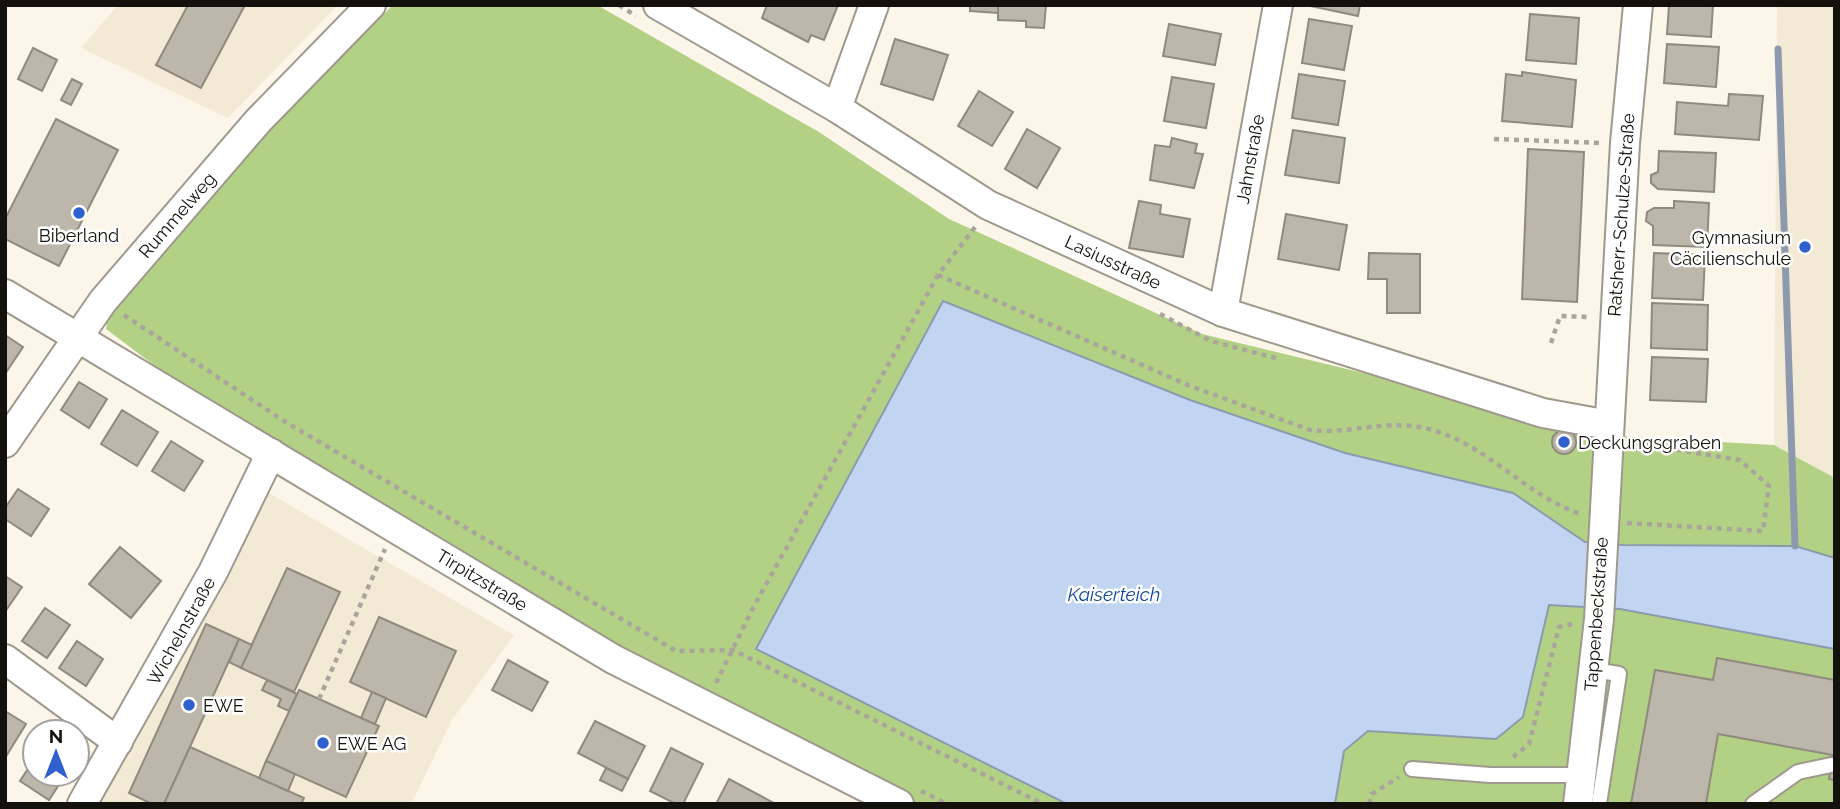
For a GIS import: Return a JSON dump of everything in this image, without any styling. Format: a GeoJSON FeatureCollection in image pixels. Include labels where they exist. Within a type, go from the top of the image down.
{"type":"FeatureCollection","features":[{"type":"Feature","properties":{"kind":"street","name":"Rummelweg"},"geometry":{"type":"LineString","coordinates":[[5,443],[103,301],[258,121],[371,5]]}},
{"type":"Feature","properties":{"kind":"street","name":"Lasiusstraße"},"geometry":{"type":"LineString","coordinates":[[658,5],[837,108],[988,205],[1223,312],[1608,432]]}},
{"type":"Feature","properties":{"kind":"street"},"geometry":{"type":"LineString","coordinates":[[837,108],[874,5]]}},
{"type":"Feature","properties":{"kind":"street","name":"Jahnstraße"},"geometry":{"type":"LineString","coordinates":[[1223,312],[1278,5]]}},
{"type":"Feature","properties":{"kind":"street","name":"Ratsherr-Schulze-Straße"},"geometry":{"type":"LineString","coordinates":[[1608,432],[1625,143],[1638,5]]}},
{"type":"Feature","properties":{"kind":"street","name":"Tirpitzstraße"},"geometry":{"type":"LineString","coordinates":[[5,294],[613,660],[899,804]]}},
{"type":"Feature","properties":{"kind":"street","name":"Tappenbeckstraße"},"geometry":{"type":"LineString","coordinates":[[1578,804],[1599,618],[1608,432]]}},
{"type":"Feature","properties":{"kind":"street","name":"Wichelnstraße"},"geometry":{"type":"LineString","coordinates":[[82,804],[213,572],[271,453]]}},
{"type":"Feature","properties":{"kind":"street"},"geometry":{"type":"LineString","coordinates":[[5,659],[118,742]]}},
{"type":"Feature","properties":{"kind":"lane"},"geometry":{"type":"LineString","coordinates":[[1593,670],[1619,674],[1600,804]]}},
{"type":"Feature","properties":{"kind":"lane"},"geometry":{"type":"LineString","coordinates":[[1753,804],[1798,772],[1831,765]]}},
{"type":"Feature","properties":{"kind":"lane"},"geometry":{"type":"LineString","coordinates":[[1412,769],[1490,775],[1581,775]]}},
{"type":"Feature","properties":{"kind":"path"},"geometry":{"type":"LineString","coordinates":[[1494,139],[1625,143]]}},
{"type":"Feature","properties":{"kind":"path"},"geometry":{"type":"LineString","coordinates":[[713,688],[753,608],[938,275],[1190,386],[1310,430],[1328,432],[1385,423],[1432,429],[1477,448],[1560,507],[1603,521],[1763,531],[1769,486],[1740,460],[1608,432]]}},
{"type":"Feature","properties":{"kind":"path"},"geometry":{"type":"LineString","coordinates":[[103,301],[287,423],[676,651],[733,650],[1043,804]]}},
{"type":"Feature","properties":{"kind":"path"},"geometry":{"type":"LineString","coordinates":[[1551,343],[1560,316],[1614,317]]}},
{"type":"Feature","properties":{"kind":"path"},"geometry":{"type":"LineString","coordinates":[[319,699],[394,528]]}},
{"type":"Feature","properties":{"kind":"path"},"geometry":{"type":"LineString","coordinates":[[1490,775],[1529,744],[1559,626],[1599,618]]}},
{"type":"Feature","properties":{"kind":"path"},"geometry":{"type":"LineString","coordinates":[[1369,804],[1371,794],[1412,769]]}},
{"type":"Feature","properties":{"kind":"shaded area"},"geometry":{"type":"Polygon","coordinates":[[[118,5],[338,5],[228,118],[81,48],[118,5]]]}},
{"type":"Feature","properties":{"kind":"shaded area","name":"Gymnasium Cäcilienschule"},"geometry":{"type":"Polygon","coordinates":[[[1777,5],[1835,5],[1835,478],[1774,445],[1777,5]]]}},
{"type":"Feature","properties":{"kind":"shaded area"},"geometry":{"type":"Polygon","coordinates":[[[255,485],[514,635],[452,720],[411,804],[82,804],[255,485]]]}},
{"type":"Feature","properties":{"kind":"green space"},"geometry":{"type":"Polygon","coordinates":[[[393,5],[597,5],[819,132],[949,219],[1202,334],[1629,437],[1774,445],[1835,478],[1835,558],[1795,546],[1623,545],[1585,542],[1513,493],[1345,453],[1190,400],[757,649],[1067,804],[899,804],[271,453],[106,329],[108,315],[260,139],[393,5]]]}},
{"type":"Feature","properties":{"kind":"green space"},"geometry":{"type":"Polygon","coordinates":[[[1549,605],[1620,609],[1835,649],[1835,680],[1718,658],[1713,680],[1655,670],[1631,804],[1335,804],[1344,751],[1368,731],[1496,739],[1523,717],[1549,605]]]}},
{"type":"Feature","properties":{"kind":"green space"},"geometry":{"type":"Polygon","coordinates":[[[1718,734],[1835,755],[1835,804],[1706,804],[1718,734]]]}},
{"type":"Feature","properties":{"kind":"water","name":"Kaiserteich"},"geometry":{"type":"Polygon","coordinates":[[[943,301],[1190,400],[1345,453],[1513,493],[1585,542],[1623,545],[1795,546],[1835,558],[1835,649],[1620,609],[1549,605],[1523,717],[1496,739],[1368,731],[1344,751],[1335,804],[1067,804],[756,649],[943,301]]]}},
{"type":"Feature","properties":{"kind":"building"},"geometry":{"type":"Polygon","coordinates":[[[188,5],[245,5],[201,88],[156,65],[188,5]]]}},
{"type":"Feature","properties":{"kind":"building"},"geometry":{"type":"Polygon","coordinates":[[[767,5],[838,5],[824,40],[811,35],[808,42],[762,18],[767,5]]]}},
{"type":"Feature","properties":{"kind":"building"},"geometry":{"type":"Polygon","coordinates":[[[970,5],[998,5],[998,13],[970,11],[970,5]]]}},
{"type":"Feature","properties":{"kind":"building"},"geometry":{"type":"Polygon","coordinates":[[[998,5],[1046,5],[1044,28],[1026,27],[1026,21],[998,20],[998,5]]]}},
{"type":"Feature","properties":{"kind":"building"},"geometry":{"type":"Polygon","coordinates":[[[1306,5],[1360,5],[1358,16],[1306,5]]]}},
{"type":"Feature","properties":{"kind":"building"},"geometry":{"type":"Polygon","coordinates":[[[1669,5],[1713,5],[1711,37],[1667,34],[1669,5]]]}},
{"type":"Feature","properties":{"kind":"building"},"geometry":{"type":"Polygon","coordinates":[[[1530,14],[1579,18],[1576,64],[1526,60],[1530,14]]]}},
{"type":"Feature","properties":{"kind":"building"},"geometry":{"type":"Polygon","coordinates":[[[1309,19],[1352,26],[1344,70],[1302,63],[1309,19]]]}},
{"type":"Feature","properties":{"kind":"building"},"geometry":{"type":"Polygon","coordinates":[[[1169,24],[1221,34],[1215,65],[1163,56],[1169,24]]]}},
{"type":"Feature","properties":{"kind":"building"},"geometry":{"type":"Polygon","coordinates":[[[895,39],[948,55],[933,100],[881,84],[895,39]]]}},
{"type":"Feature","properties":{"kind":"building"},"geometry":{"type":"Polygon","coordinates":[[[1667,44],[1719,47],[1716,87],[1664,83],[1667,44]]]}},
{"type":"Feature","properties":{"kind":"building"},"geometry":{"type":"Polygon","coordinates":[[[33,48],[57,60],[42,91],[18,79],[33,48]]]}},
{"type":"Feature","properties":{"kind":"building"},"geometry":{"type":"Polygon","coordinates":[[[1522,72],[1576,80],[1572,127],[1502,121],[1506,74],[1522,76],[1522,72]]]}},
{"type":"Feature","properties":{"kind":"building"},"geometry":{"type":"Polygon","coordinates":[[[1299,74],[1345,81],[1338,125],[1292,118],[1299,74]]]}},
{"type":"Feature","properties":{"kind":"building"},"geometry":{"type":"Polygon","coordinates":[[[1172,77],[1214,84],[1206,128],[1164,121],[1172,77]]]}},
{"type":"Feature","properties":{"kind":"building"},"geometry":{"type":"Polygon","coordinates":[[[72,79],[82,84],[71,105],[61,100],[72,79]]]}},
{"type":"Feature","properties":{"kind":"building"},"geometry":{"type":"Polygon","coordinates":[[[979,91],[1013,112],[992,146],[958,126],[979,91]]]}},
{"type":"Feature","properties":{"kind":"building"},"geometry":{"type":"Polygon","coordinates":[[[1729,94],[1763,96],[1759,140],[1675,134],[1677,102],[1728,106],[1729,94]]]}},
{"type":"Feature","properties":{"kind":"building"},"geometry":{"type":"Polygon","coordinates":[[[56,119],[118,150],[59,266],[5,239],[5,219],[56,119]]]}},
{"type":"Feature","properties":{"kind":"building"},"geometry":{"type":"Polygon","coordinates":[[[1027,129],[1060,148],[1037,188],[1005,169],[1027,129]]]}},
{"type":"Feature","properties":{"kind":"building"},"geometry":{"type":"Polygon","coordinates":[[[1293,130],[1345,138],[1339,183],[1285,175],[1293,130]]]}},
{"type":"Feature","properties":{"kind":"building"},"geometry":{"type":"Polygon","coordinates":[[[1172,138],[1197,144],[1195,153],[1203,154],[1194,188],[1150,180],[1155,145],[1170,147],[1172,138]]]}},
{"type":"Feature","properties":{"kind":"building"},"geometry":{"type":"Polygon","coordinates":[[[1528,149],[1584,152],[1577,302],[1522,299],[1528,149]]]}},
{"type":"Feature","properties":{"kind":"building"},"geometry":{"type":"Polygon","coordinates":[[[1659,151],[1716,153],[1714,192],[1658,189],[1651,183],[1651,175],[1658,172],[1659,151]]]}},
{"type":"Feature","properties":{"kind":"building"},"geometry":{"type":"Polygon","coordinates":[[[1139,201],[1161,205],[1160,214],[1190,219],[1183,257],[1129,248],[1139,201]]]}},
{"type":"Feature","properties":{"kind":"building"},"geometry":{"type":"Polygon","coordinates":[[[1674,201],[1709,203],[1707,247],[1653,245],[1653,226],[1646,221],[1647,212],[1654,208],[1674,208],[1674,201]]]}},
{"type":"Feature","properties":{"kind":"building"},"geometry":{"type":"Polygon","coordinates":[[[1286,214],[1347,225],[1339,270],[1278,259],[1286,214]]]}},
{"type":"Feature","properties":{"kind":"building"},"geometry":{"type":"Polygon","coordinates":[[[1369,253],[1420,254],[1420,313],[1387,313],[1387,279],[1368,279],[1369,253]]]}},
{"type":"Feature","properties":{"kind":"building"},"geometry":{"type":"Polygon","coordinates":[[[1654,253],[1705,255],[1703,300],[1652,298],[1654,253]]]}},
{"type":"Feature","properties":{"kind":"building"},"geometry":{"type":"Polygon","coordinates":[[[1652,303],[1708,305],[1707,350],[1651,348],[1652,303]]]}},
{"type":"Feature","properties":{"kind":"building"},"geometry":{"type":"Polygon","coordinates":[[[5,335],[23,347],[5,374],[5,335]]]}},
{"type":"Feature","properties":{"kind":"building"},"geometry":{"type":"Polygon","coordinates":[[[1652,357],[1708,359],[1706,402],[1650,400],[1652,357]]]}},
{"type":"Feature","properties":{"kind":"building"},"geometry":{"type":"Polygon","coordinates":[[[79,382],[107,399],[89,428],[61,410],[79,382]]]}},
{"type":"Feature","properties":{"kind":"building"},"geometry":{"type":"Polygon","coordinates":[[[122,410],[158,432],[137,466],[101,444],[122,410]]]}},
{"type":"Feature","properties":{"kind":"building","name":"Deckungsgraben"},"geometry":{"type":"Polygon","coordinates":[[[1564,430],[1575,437],[1576,442],[1569,453],[1564,454],[1553,447],[1552,442],[1559,431],[1564,430]]]}},
{"type":"Feature","properties":{"kind":"building"},"geometry":{"type":"Polygon","coordinates":[[[171,441],[203,461],[184,491],[152,471],[171,441]]]}},
{"type":"Feature","properties":{"kind":"building"},"geometry":{"type":"Polygon","coordinates":[[[18,489],[49,509],[31,536],[5,519],[5,508],[18,489]]]}},
{"type":"Feature","properties":{"kind":"building"},"geometry":{"type":"Polygon","coordinates":[[[120,547],[161,581],[131,618],[89,584],[120,547]]]}},
{"type":"Feature","properties":{"kind":"building","name":"EWE"},"geometry":{"type":"Polygon","coordinates":[[[287,568],[340,592],[294,692],[241,668],[287,568]]]}},
{"type":"Feature","properties":{"kind":"building"},"geometry":{"type":"Polygon","coordinates":[[[5,576],[22,587],[7,609],[5,608],[5,576]]]}},
{"type":"Feature","properties":{"kind":"building"},"geometry":{"type":"Polygon","coordinates":[[[45,608],[70,625],[47,658],[22,641],[45,608]]]}},
{"type":"Feature","properties":{"kind":"building"},"geometry":{"type":"Polygon","coordinates":[[[379,617],[456,651],[426,717],[350,682],[379,617]]]}},
{"type":"Feature","properties":{"kind":"building","name":"EWE"},"geometry":{"type":"Polygon","coordinates":[[[206,624],[239,639],[164,804],[152,804],[129,793],[206,624]]]}},
{"type":"Feature","properties":{"kind":"building"},"geometry":{"type":"Polygon","coordinates":[[[239,639],[252,645],[241,668],[229,662],[239,639]]]}},
{"type":"Feature","properties":{"kind":"building"},"geometry":{"type":"Polygon","coordinates":[[[77,641],[103,659],[86,686],[59,668],[77,641]]]}},
{"type":"Feature","properties":{"kind":"building"},"geometry":{"type":"Polygon","coordinates":[[[1717,658],[1835,680],[1835,780],[1829,779],[1833,755],[1718,734],[1706,804],[1631,804],[1655,670],[1713,680],[1717,658]]]}},
{"type":"Feature","properties":{"kind":"building"},"geometry":{"type":"Polygon","coordinates":[[[508,660],[548,682],[532,711],[492,690],[508,660]]]}},
{"type":"Feature","properties":{"kind":"building","name":"EWE"},"geometry":{"type":"Polygon","coordinates":[[[267,680],[297,694],[289,711],[278,706],[281,699],[262,690],[267,680]]]}},
{"type":"Feature","properties":{"kind":"building","name":"EWE AG"},"geometry":{"type":"Polygon","coordinates":[[[299,690],[379,726],[346,797],[266,761],[299,690]]]}},
{"type":"Feature","properties":{"kind":"building"},"geometry":{"type":"Polygon","coordinates":[[[372,692],[386,698],[375,724],[361,718],[372,692]]]}},
{"type":"Feature","properties":{"kind":"building"},"geometry":{"type":"Polygon","coordinates":[[[5,711],[21,721],[21,732],[5,758],[5,711]]]}},
{"type":"Feature","properties":{"kind":"building"},"geometry":{"type":"Polygon","coordinates":[[[595,721],[645,746],[628,779],[578,753],[595,721]]]}},
{"type":"Feature","properties":{"kind":"building","name":"EWE"},"geometry":{"type":"Polygon","coordinates":[[[190,747],[304,798],[301,804],[164,804],[190,747]]]}},
{"type":"Feature","properties":{"kind":"building"},"geometry":{"type":"Polygon","coordinates":[[[671,748],[703,764],[683,804],[676,804],[650,791],[671,748]]]}},
{"type":"Feature","properties":{"kind":"building","name":"EWE"},"geometry":{"type":"Polygon","coordinates":[[[266,761],[295,774],[288,791],[259,778],[266,761]]]}},
{"type":"Feature","properties":{"kind":"building"},"geometry":{"type":"Polygon","coordinates":[[[606,768],[628,779],[622,791],[600,780],[606,768]]]}},
{"type":"Feature","properties":{"kind":"building"},"geometry":{"type":"Polygon","coordinates":[[[729,779],[774,803],[774,804],[716,804],[729,779]]]}},
{"type":"Feature","properties":{"kind":"building"},"geometry":{"type":"Polygon","coordinates":[[[31,788],[57,788],[49,800],[31,788]]]}},
{"type":"Feature","properties":{"kind":"waterway"},"geometry":{"type":"LineString","coordinates":[[1778,49],[1795,546]]}},
{"type":"Feature","properties":{"kind":"place","name":"Biberland"},"geometry":{"type":"Point","coordinates":[79,213]}},
{"type":"Feature","properties":{"kind":"place","name":"Gymnasium Cäcilienschule"},"geometry":{"type":"Point","coordinates":[1805,247]}},
{"type":"Feature","properties":{"kind":"place","name":"Deckungsgraben"},"geometry":{"type":"Point","coordinates":[1564,442]}},
{"type":"Feature","properties":{"kind":"place","name":"EWE"},"geometry":{"type":"Point","coordinates":[189,705]}},
{"type":"Feature","properties":{"kind":"place","name":"EWE AG"},"geometry":{"type":"Point","coordinates":[323,743]}}]}
